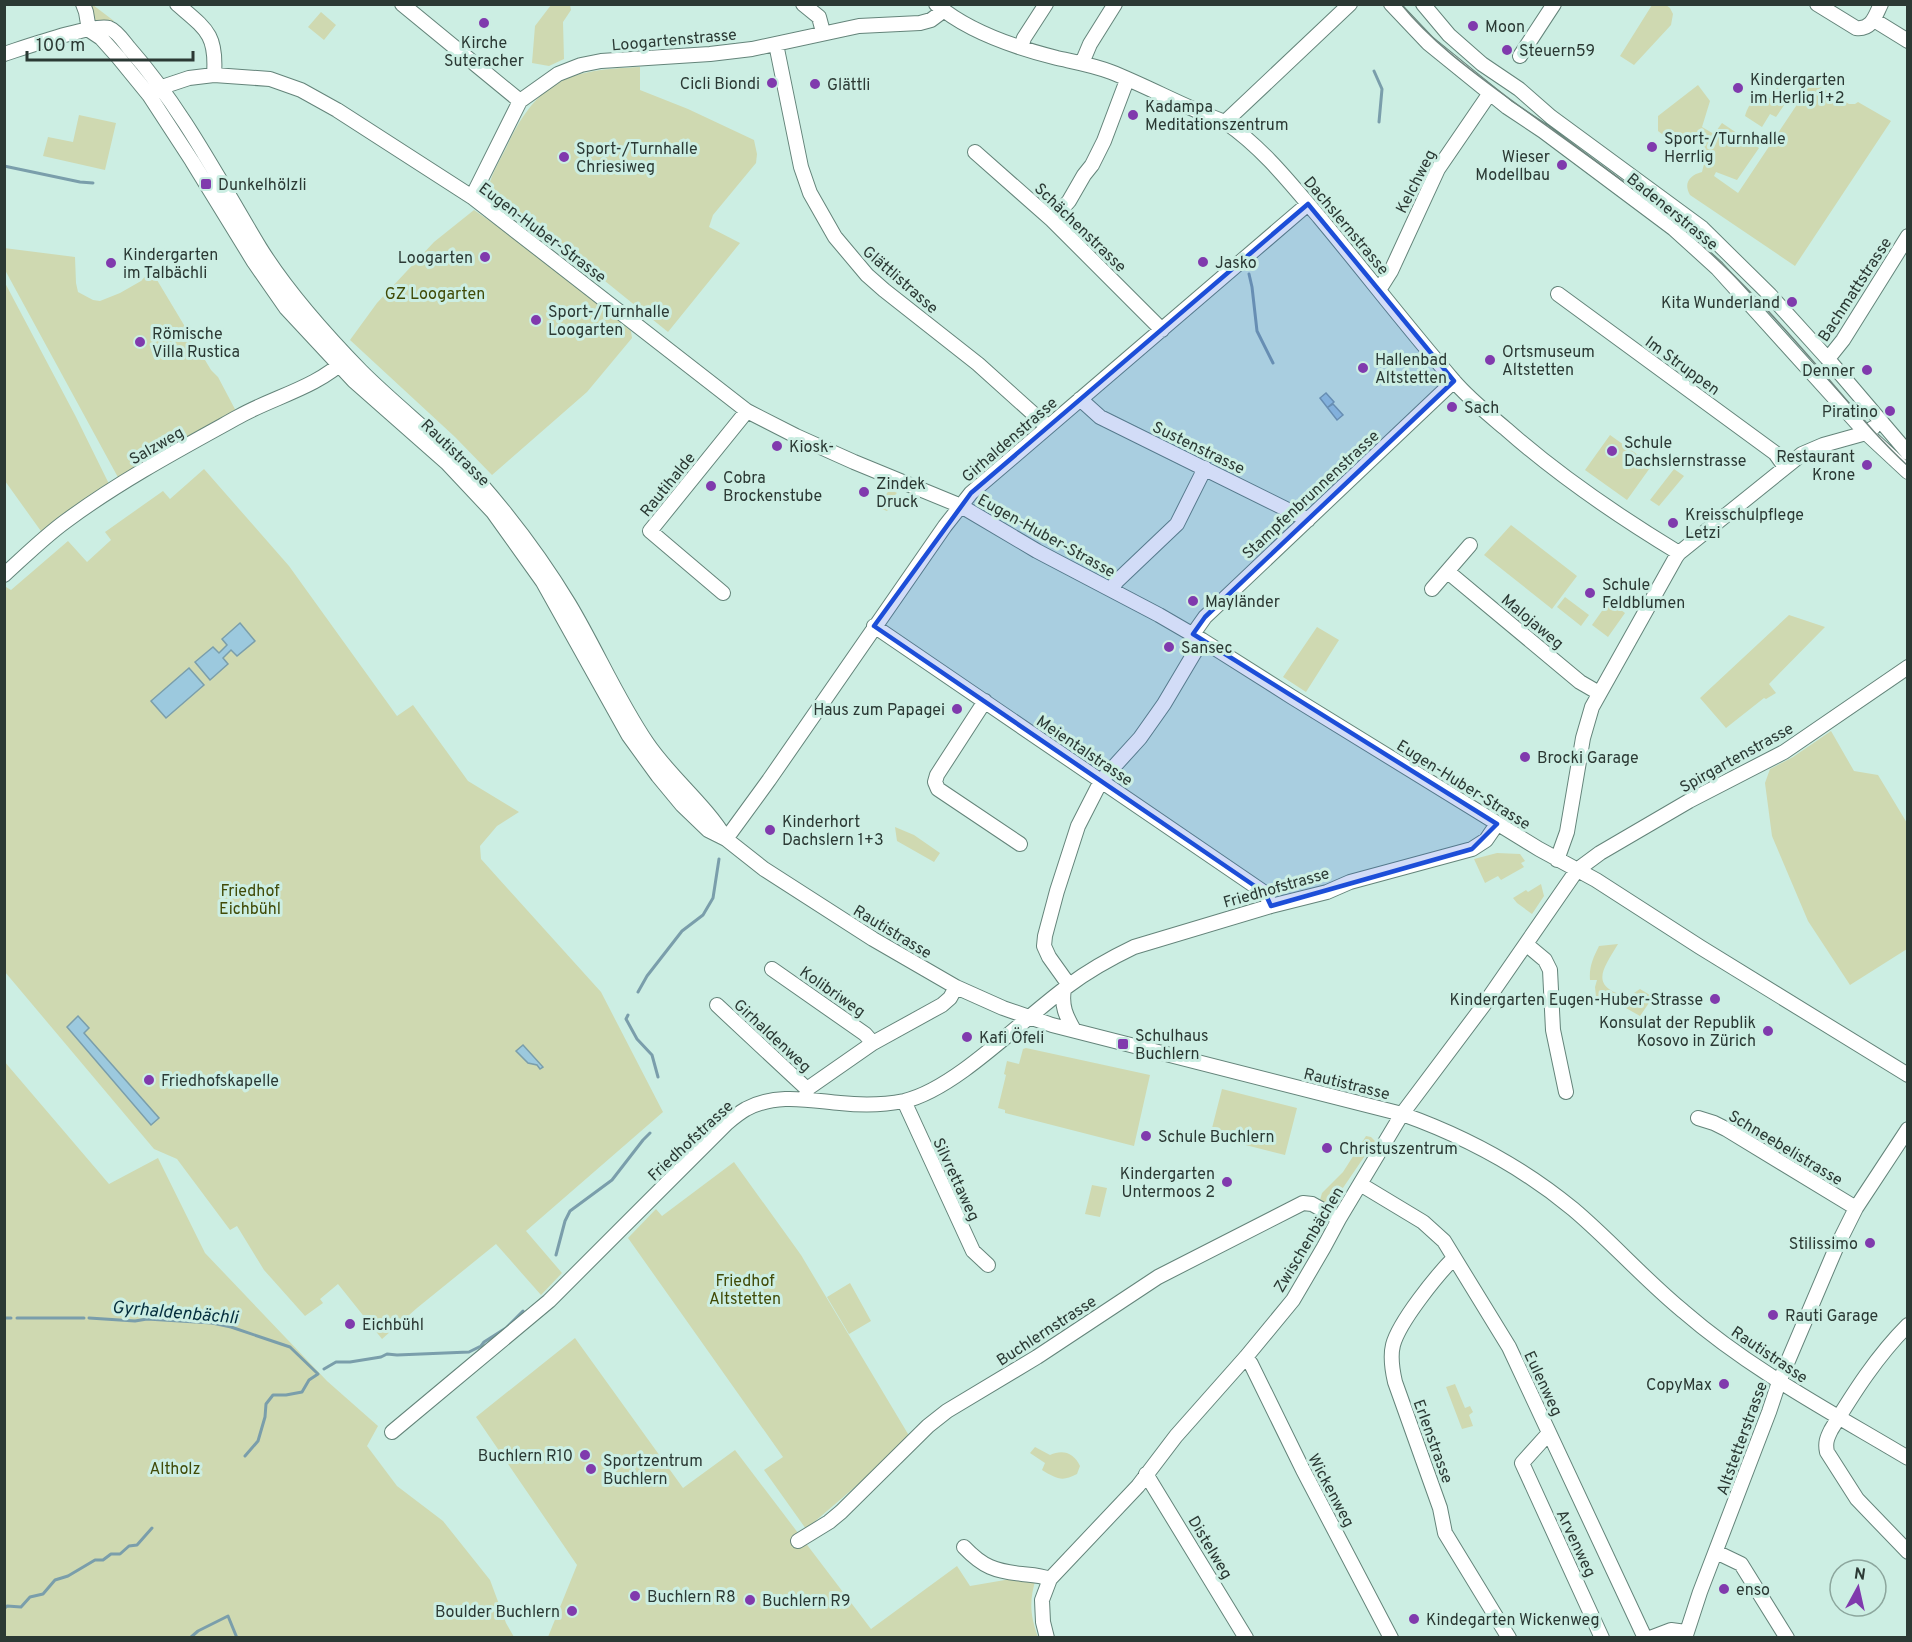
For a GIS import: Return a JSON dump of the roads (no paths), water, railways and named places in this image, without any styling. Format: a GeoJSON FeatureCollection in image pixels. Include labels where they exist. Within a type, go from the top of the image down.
{"type":"FeatureCollection","features":[{"type":"Feature","properties":{"kind":"street"},"geometry":{"type":"LineString","coordinates":[[4,54],[89,30],[82,4]]}},
{"type":"Feature","properties":{"kind":"street"},"geometry":{"type":"LineString","coordinates":[[177,4],[204,28],[210,37],[214,49],[214,75]]}},
{"type":"Feature","properties":{"kind":"street"},"geometry":{"type":"LineString","coordinates":[[402,4],[520,101]]}},
{"type":"Feature","properties":{"kind":"street"},"geometry":{"type":"LineString","coordinates":[[803,4],[819,17],[823,32]]}},
{"type":"Feature","properties":{"kind":"street"},"geometry":{"type":"LineString","coordinates":[[1021,46],[1046,4]]}},
{"type":"Feature","properties":{"kind":"street"},"geometry":{"type":"LineString","coordinates":[[1082,63],[1090,44],[1115,4]]}},
{"type":"Feature","properties":{"kind":"street"},"geometry":{"type":"LineString","coordinates":[[1225,122],[1350,4]]}},
{"type":"Feature","properties":{"kind":"street","name":"Badenerstrasse"},"geometry":{"type":"LineString","coordinates":[[1391,4],[1428,43],[1507,107],[1544,131],[1682,237],[1717,268],[1866,433],[1908,472]]}},
{"type":"Feature","properties":{"kind":"street","name":"Badenerstrasse"},"geometry":{"type":"LineString","coordinates":[[1424,4],[1449,35],[1482,64],[1519,89],[1551,117],[1702,228],[1770,295],[1908,453]]}},
{"type":"Feature","properties":{"kind":"street"},"geometry":{"type":"LineString","coordinates":[[1520,56],[1554,4]]}},
{"type":"Feature","properties":{"kind":"street"},"geometry":{"type":"LineString","coordinates":[[1817,4],[1856,28],[1866,27],[1874,20],[1881,4]]}},
{"type":"Feature","properties":{"kind":"street","name":"Loogartenstrasse"},"geometry":{"type":"LineString","coordinates":[[472,197],[520,101],[558,74],[581,65],[601,61],[710,54],[776,44],[859,26],[920,23],[931,20],[939,8]]}},
{"type":"Feature","properties":{"kind":"street","name":"Dachslernstrasse"},"geometry":{"type":"LineString","coordinates":[[939,8],[982,33],[1110,72],[1225,122],[1242,134],[1264,154],[1308,204],[1454,381],[1479,406],[1535,455],[1578,487],[1679,553]]}},
{"type":"Feature","properties":{"kind":"street"},"geometry":{"type":"LineString","coordinates":[[1874,20],[1908,41]]}},
{"type":"Feature","properties":{"kind":"street","name":"Rautistrasse"},"geometry":{"type":"LineString","coordinates":[[89,30],[105,27],[113,30],[162,87],[277,272],[344,361]]}},
{"type":"Feature","properties":{"kind":"street","name":"Rautistrasse"},"geometry":{"type":"LineString","coordinates":[[89,30],[118,57],[150,95],[254,262],[286,308],[344,361],[461,477],[493,512],[543,582],[629,736],[658,776],[708,831],[726,839],[783,882],[873,939],[956,987],[1029,1018],[1402,1114],[1487,1151],[1530,1177],[1583,1218],[1682,1311],[1779,1382],[1908,1458]]}},
{"type":"Feature","properties":{"kind":"street","name":"Glättlistrasse"},"geometry":{"type":"LineString","coordinates":[[776,44],[801,166],[810,193],[835,237],[867,275],[978,364],[1048,427]]}},
{"type":"Feature","properties":{"kind":"street","name":"Eugen-Huber-Strasse"},"geometry":{"type":"LineString","coordinates":[[150,95],[162,87],[189,78],[214,75],[270,79],[301,90],[337,110],[472,197],[747,411],[854,462],[961,506],[1037,551],[1197,637],[1497,824],[1596,880],[1690,941],[1908,1075]]}},
{"type":"Feature","properties":{"kind":"street"},"geometry":{"type":"LineString","coordinates":[[1052,220],[1069,201],[1092,165],[1104,141],[1127,80]]}},
{"type":"Feature","properties":{"kind":"street","name":"Kelchweg"},"geometry":{"type":"LineString","coordinates":[[1379,290],[1391,271],[1438,169],[1490,93]]}},
{"type":"Feature","properties":{"kind":"street","name":"Schächenstrasse"},"geometry":{"type":"LineString","coordinates":[[975,152],[1052,220],[1162,330]]}},
{"type":"Feature","properties":{"kind":"street","name":"Girhaldenstrasse"},"geometry":{"type":"LineString","coordinates":[[726,839],[874,626],[971,493],[1308,204]]}},
{"type":"Feature","properties":{"kind":"street","name":"Bachmattstrasse"},"geometry":{"type":"LineString","coordinates":[[1827,358],[1843,340],[1908,236]]}},
{"type":"Feature","properties":{"kind":"street","name":"Im Struppen"},"geometry":{"type":"LineString","coordinates":[[1558,294],[1774,453],[1785,467]]}},
{"type":"Feature","properties":{"kind":"street","name":"Salzweg"},"geometry":{"type":"LineString","coordinates":[[4,575],[50,534],[117,487],[240,415],[322,378],[344,361]]}},
{"type":"Feature","properties":{"kind":"street","name":"Stampfenbrunnenstrasse"},"geometry":{"type":"LineString","coordinates":[[1066,987],[1044,946],[1060,881],[1078,826],[1101,781],[1140,738],[1164,704],[1205,617],[1454,381]]}},
{"type":"Feature","properties":{"kind":"street","name":"Sustenstrasse"},"geometry":{"type":"LineString","coordinates":[[1080,399],[1100,417],[1308,519]]}},
{"type":"Feature","properties":{"kind":"street","name":"Rautihalde"},"geometry":{"type":"LineString","coordinates":[[723,593],[650,531],[747,411]]}},
{"type":"Feature","properties":{"kind":"street"},"geometry":{"type":"LineString","coordinates":[[1557,860],[1567,832],[1586,726],[1592,707],[1679,553],[1802,454],[1823,445],[1866,433],[1881,423]]}},
{"type":"Feature","properties":{"kind":"street"},"geometry":{"type":"LineString","coordinates":[[1112,590],[1116,582],[1177,524],[1205,468]]}},
{"type":"Feature","properties":{"kind":"street"},"geometry":{"type":"LineString","coordinates":[[1432,589],[1470,545]]}},
{"type":"Feature","properties":{"kind":"street","name":"Malojaweg"},"geometry":{"type":"LineString","coordinates":[[1448,572],[1580,682],[1599,693]]}},
{"type":"Feature","properties":{"kind":"street","name":"Meientalstrasse"},"geometry":{"type":"LineString","coordinates":[[874,626],[1265,893],[1271,906]]}},
{"type":"Feature","properties":{"kind":"street","name":"Spirgartenstrasse"},"geometry":{"type":"LineString","coordinates":[[1576,870],[1600,853],[1689,801],[1784,752],[1908,667]]}},
{"type":"Feature","properties":{"kind":"street"},"geometry":{"type":"LineString","coordinates":[[985,701],[937,775],[935,782],[938,789],[1020,844]]}},
{"type":"Feature","properties":{"kind":"street","name":"Friedhofstrasse"},"geometry":{"type":"LineString","coordinates":[[392,1432],[549,1301],[727,1123],[745,1110],[761,1103],[806,1094],[842,1103],[869,1104],[904,1101],[941,1086],[988,1052],[1066,987],[1134,947],[1271,906],[1327,892],[1350,882],[1472,849],[1486,840],[1497,824]]}},
{"type":"Feature","properties":{"kind":"street","name":"Zwischenbächen"},"geometry":{"type":"LineString","coordinates":[[1047,1638],[1043,1622],[1042,1600],[1050,1579],[1112,1514],[1176,1436],[1246,1357],[1302,1286],[1402,1114],[1527,945],[1576,870]]}},
{"type":"Feature","properties":{"kind":"street"},"geometry":{"type":"LineString","coordinates":[[1527,945],[1545,960],[1550,970],[1553,1030],[1566,1092]]}},
{"type":"Feature","properties":{"kind":"street","name":"Kolibriweg"},"geometry":{"type":"LineString","coordinates":[[772,969],[865,1034],[873,1043]]}},
{"type":"Feature","properties":{"kind":"street"},"geometry":{"type":"LineString","coordinates":[[806,1094],[873,1043],[942,1005],[950,998],[956,987]]}},
{"type":"Feature","properties":{"kind":"street"},"geometry":{"type":"LineString","coordinates":[[1066,987],[1062,1002],[1074,1030]]}},
{"type":"Feature","properties":{"kind":"street","name":"Girhaldenweg"},"geometry":{"type":"LineString","coordinates":[[717,1005],[806,1094]]}},
{"type":"Feature","properties":{"kind":"street","name":"Silvrettaweg"},"geometry":{"type":"LineString","coordinates":[[904,1101],[973,1251],[988,1265]]}},
{"type":"Feature","properties":{"kind":"street","name":"Schneebelistrasse"},"geometry":{"type":"LineString","coordinates":[[1698,1118],[1726,1129],[1856,1208]]}},
{"type":"Feature","properties":{"kind":"street","name":"Altstetterstrasse"},"geometry":{"type":"LineString","coordinates":[[1685,1635],[1779,1382],[1836,1248],[1856,1208],[1908,1129]]}},
{"type":"Feature","properties":{"kind":"street","name":"Eulenweg"},"geometry":{"type":"LineString","coordinates":[[1360,1184],[1423,1222],[1444,1240],[1509,1347],[1648,1638]]}},
{"type":"Feature","properties":{"kind":"street","name":"Buchlernstrasse"},"geometry":{"type":"LineString","coordinates":[[798,1541],[841,1512],[928,1426],[947,1411],[1033,1359],[1158,1277],[1303,1203],[1312,1204],[1339,1219]]}},
{"type":"Feature","properties":{"kind":"street","name":"Erlenstrasse"},"geometry":{"type":"LineString","coordinates":[[1454,1258],[1443,1269],[1398,1330],[1391,1364],[1395,1382],[1440,1508],[1445,1533],[1509,1638]]}},
{"type":"Feature","properties":{"kind":"street"},"geometry":{"type":"LineString","coordinates":[[1908,1324],[1888,1344],[1869,1369],[1826,1440],[1827,1452],[1857,1499],[1908,1552]]}},
{"type":"Feature","properties":{"kind":"street","name":"Wickenweg"},"geometry":{"type":"LineString","coordinates":[[1246,1357],[1391,1638]]}},
{"type":"Feature","properties":{"kind":"street","name":"Arvenweg"},"geometry":{"type":"LineString","coordinates":[[1549,1433],[1521,1463],[1602,1638]]}},
{"type":"Feature","properties":{"kind":"street","name":"Distelweg"},"geometry":{"type":"LineString","coordinates":[[1146,1474],[1246,1638]]}},
{"type":"Feature","properties":{"kind":"street"},"geometry":{"type":"LineString","coordinates":[[964,1547],[983,1565],[994,1570],[1038,1574],[1050,1579]]}},
{"type":"Feature","properties":{"kind":"street"},"geometry":{"type":"LineString","coordinates":[[1716,1552],[1741,1564],[1788,1638]]}},
{"type":"Feature","properties":{"kind":"street"},"geometry":{"type":"LineString","coordinates":[[1648,1638],[1671,1630],[1685,1635]]}},
{"type":"Feature","properties":{"kind":"water"},"geometry":{"type":"Polygon","coordinates":[[[1326,393],[1334,402],[1328,407],[1333,404],[1343,415],[1337,420],[1320,398],[1326,393]]]}},
{"type":"Feature","properties":{"kind":"water"},"geometry":{"type":"Polygon","coordinates":[[[240,623],[255,641],[237,656],[231,650],[223,658],[228,664],[210,680],[195,662],[213,647],[219,653],[227,645],[222,639],[240,623]]]}},
{"type":"Feature","properties":{"kind":"water"},"geometry":{"type":"Polygon","coordinates":[[[189,668],[204,685],[166,718],[151,701],[189,668]]]}},
{"type":"Feature","properties":{"kind":"water"},"geometry":{"type":"Polygon","coordinates":[[[78,1016],[89,1028],[84,1033],[159,1118],[151,1125],[67,1027],[78,1016]]]}},
{"type":"Feature","properties":{"kind":"water"},"geometry":{"type":"Polygon","coordinates":[[[523,1045],[543,1067],[540,1069],[537,1065],[528,1063],[516,1051],[523,1045]]]}},
{"type":"Feature","properties":{"kind":"waterway"},"geometry":{"type":"LineString","coordinates":[[1374,71],[1382,89],[1379,122]]}},
{"type":"Feature","properties":{"kind":"waterway"},"geometry":{"type":"LineString","coordinates":[[4,166],[93,183]]}},
{"type":"Feature","properties":{"kind":"waterway"},"geometry":{"type":"LineString","coordinates":[[1249,274],[1257,331],[1273,363]]}},
{"type":"Feature","properties":{"kind":"waterway","name":"Gyrhaldenbächli"},"geometry":{"type":"LineString","coordinates":[[638,992],[647,976],[682,931],[703,915],[713,898],[719,859]]}},
{"type":"Feature","properties":{"kind":"waterway","name":"Gyrhaldenbächli"},"geometry":{"type":"LineString","coordinates":[[628,1015],[626,1019],[637,1039],[652,1055],[658,1077]]}},
{"type":"Feature","properties":{"kind":"waterway","name":"Gyrhaldenbächli"},"geometry":{"type":"LineString","coordinates":[[556,1255],[570,1211],[612,1180],[650,1133]]}},
{"type":"Feature","properties":{"kind":"waterway","name":"Gyrhaldenbächli"},"geometry":{"type":"LineString","coordinates":[[324,1369],[336,1362],[350,1362],[387,1354],[469,1352],[506,1328],[523,1311]]}},
{"type":"Feature","properties":{"kind":"waterway","name":"Gyrhaldenbächli"},"geometry":{"type":"LineString","coordinates":[[4,1318],[11,1318]]}},
{"type":"Feature","properties":{"kind":"waterway","name":"Gyrhaldenbächli"},"geometry":{"type":"LineString","coordinates":[[17,1318],[84,1318]]}},
{"type":"Feature","properties":{"kind":"waterway","name":"Gyrhaldenbächli"},"geometry":{"type":"LineString","coordinates":[[89,1318],[212,1323],[231,1327],[290,1347],[318,1374]]}},
{"type":"Feature","properties":{"kind":"waterway","name":"Gyrhaldenbächli"},"geometry":{"type":"LineString","coordinates":[[245,1456],[258,1441],[266,1404],[273,1395],[302,1392],[309,1380],[318,1374]]}},
{"type":"Feature","properties":{"kind":"waterway","name":"Gyrhaldenbächli"},"geometry":{"type":"LineString","coordinates":[[4,1609],[7,1606],[21,1607],[30,1597],[43,1594],[55,1580],[68,1576],[95,1560],[103,1560],[111,1554],[120,1554],[129,1546],[137,1545],[152,1528]]}},
{"type":"Feature","properties":{"kind":"waterway"},"geometry":{"type":"LineString","coordinates":[[190,1638],[198,1631],[228,1616],[237,1638]]}},
{"type":"Feature","properties":{"kind":"tram line"},"geometry":{"type":"LineString","coordinates":[[1401,4],[1425,30],[1465,65],[1622,181],[1706,249],[1772,315],[1873,431],[1908,466]]}},
{"type":"Feature","properties":{"kind":"place","name":"Kirche Suteracher"},"geometry":{"type":"Point","coordinates":[484,23]}},
{"type":"Feature","properties":{"kind":"place","name":"Moon"},"geometry":{"type":"Point","coordinates":[1473,26]}},
{"type":"Feature","properties":{"kind":"place","name":"Steuern59"},"geometry":{"type":"Point","coordinates":[1507,50]}},
{"type":"Feature","properties":{"kind":"place","name":"Cicli Biondi"},"geometry":{"type":"Point","coordinates":[772,83]}},
{"type":"Feature","properties":{"kind":"place","name":"Glättli"},"geometry":{"type":"Point","coordinates":[815,84]}},
{"type":"Feature","properties":{"kind":"place","name":"Kindergarten im Herlig 1+2"},"geometry":{"type":"Point","coordinates":[1738,88]}},
{"type":"Feature","properties":{"kind":"place","name":"Kadampa Meditationszentrum"},"geometry":{"type":"Point","coordinates":[1133,115]}},
{"type":"Feature","properties":{"kind":"place","name":"Sport-/Turnhalle Herrlig"},"geometry":{"type":"Point","coordinates":[1652,147]}},
{"type":"Feature","properties":{"kind":"place","name":"Sport-/Turnhalle Chriesiweg"},"geometry":{"type":"Point","coordinates":[564,157]}},
{"type":"Feature","properties":{"kind":"place","name":"Wieser Modellbau"},"geometry":{"type":"Point","coordinates":[1562,165]}},
{"type":"Feature","properties":{"kind":"place","name":"Dunkelhölzli"},"geometry":{"type":"Point","coordinates":[206,184]}},
{"type":"Feature","properties":{"kind":"place","name":"Loogarten"},"geometry":{"type":"Point","coordinates":[485,257]}},
{"type":"Feature","properties":{"kind":"place","name":"Jasko"},"geometry":{"type":"Point","coordinates":[1203,262]}},
{"type":"Feature","properties":{"kind":"place","name":"Kindergarten im Talbächli"},"geometry":{"type":"Point","coordinates":[111,263]}},
{"type":"Feature","properties":{"kind":"place","name":"Kita Wunderland"},"geometry":{"type":"Point","coordinates":[1792,302]}},
{"type":"Feature","properties":{"kind":"place","name":"Sport-/Turnhalle Loogarten"},"geometry":{"type":"Point","coordinates":[536,320]}},
{"type":"Feature","properties":{"kind":"place","name":"Römische Villa Rustica"},"geometry":{"type":"Point","coordinates":[140,342]}},
{"type":"Feature","properties":{"kind":"place","name":"Ortsmuseum Altstetten"},"geometry":{"type":"Point","coordinates":[1490,360]}},
{"type":"Feature","properties":{"kind":"place","name":"Hallenbad Altstetten"},"geometry":{"type":"Point","coordinates":[1363,368]}},
{"type":"Feature","properties":{"kind":"place","name":"Denner"},"geometry":{"type":"Point","coordinates":[1867,370]}},
{"type":"Feature","properties":{"kind":"place","name":"Sach"},"geometry":{"type":"Point","coordinates":[1452,407]}},
{"type":"Feature","properties":{"kind":"place","name":"Piratino"},"geometry":{"type":"Point","coordinates":[1890,411]}},
{"type":"Feature","properties":{"kind":"place","name":"Kiosk-"},"geometry":{"type":"Point","coordinates":[777,446]}},
{"type":"Feature","properties":{"kind":"place","name":"Schule Dachslernstrasse"},"geometry":{"type":"Point","coordinates":[1612,451]}},
{"type":"Feature","properties":{"kind":"place","name":"Restaurant Krone"},"geometry":{"type":"Point","coordinates":[1867,465]}},
{"type":"Feature","properties":{"kind":"place","name":"Cobra Brockenstube"},"geometry":{"type":"Point","coordinates":[711,486]}},
{"type":"Feature","properties":{"kind":"place","name":"Zindek Druck"},"geometry":{"type":"Point","coordinates":[864,492]}},
{"type":"Feature","properties":{"kind":"place","name":"Kreisschulpflege Letzi"},"geometry":{"type":"Point","coordinates":[1673,523]}},
{"type":"Feature","properties":{"kind":"place","name":"Schule Feldblumen"},"geometry":{"type":"Point","coordinates":[1590,593]}},
{"type":"Feature","properties":{"kind":"place","name":"Mayländer"},"geometry":{"type":"Point","coordinates":[1193,601]}},
{"type":"Feature","properties":{"kind":"place","name":"Sansec"},"geometry":{"type":"Point","coordinates":[1169,647]}},
{"type":"Feature","properties":{"kind":"place","name":"Haus zum Papagei"},"geometry":{"type":"Point","coordinates":[957,709]}},
{"type":"Feature","properties":{"kind":"place","name":"Brocki Garage"},"geometry":{"type":"Point","coordinates":[1525,757]}},
{"type":"Feature","properties":{"kind":"place","name":"Kinderhort Dachslern 1+3"},"geometry":{"type":"Point","coordinates":[770,830]}},
{"type":"Feature","properties":{"kind":"place","name":"Kindergarten Eugen-Huber-Strasse"},"geometry":{"type":"Point","coordinates":[1715,999]}},
{"type":"Feature","properties":{"kind":"place","name":"Konsulat der Republik Kosovo in Zürich"},"geometry":{"type":"Point","coordinates":[1768,1031]}},
{"type":"Feature","properties":{"kind":"place","name":"Kafi Öfeli"},"geometry":{"type":"Point","coordinates":[967,1037]}},
{"type":"Feature","properties":{"kind":"place","name":"Schulhaus Buchlern"},"geometry":{"type":"Point","coordinates":[1123,1044]}},
{"type":"Feature","properties":{"kind":"place","name":"Friedhofskapelle"},"geometry":{"type":"Point","coordinates":[149,1080]}},
{"type":"Feature","properties":{"kind":"place","name":"Schule Buchlern"},"geometry":{"type":"Point","coordinates":[1146,1136]}},
{"type":"Feature","properties":{"kind":"place","name":"Christuszentrum"},"geometry":{"type":"Point","coordinates":[1327,1148]}},
{"type":"Feature","properties":{"kind":"place","name":"Kindergarten Untermoos 2"},"geometry":{"type":"Point","coordinates":[1227,1182]}},
{"type":"Feature","properties":{"kind":"place","name":"Stilissimo"},"geometry":{"type":"Point","coordinates":[1870,1243]}},
{"type":"Feature","properties":{"kind":"place","name":"Rauti Garage"},"geometry":{"type":"Point","coordinates":[1773,1315]}},
{"type":"Feature","properties":{"kind":"place","name":"Eichbühl"},"geometry":{"type":"Point","coordinates":[350,1324]}},
{"type":"Feature","properties":{"kind":"place","name":"CopyMax"},"geometry":{"type":"Point","coordinates":[1724,1384]}},
{"type":"Feature","properties":{"kind":"place","name":"Buchlern R10"},"geometry":{"type":"Point","coordinates":[585,1455]}},
{"type":"Feature","properties":{"kind":"place","name":"Sportzentrum Buchlern"},"geometry":{"type":"Point","coordinates":[591,1469]}},
{"type":"Feature","properties":{"kind":"place","name":"enso"},"geometry":{"type":"Point","coordinates":[1724,1589]}},
{"type":"Feature","properties":{"kind":"place","name":"Buchlern R8"},"geometry":{"type":"Point","coordinates":[635,1596]}},
{"type":"Feature","properties":{"kind":"place","name":"Buchlern R9"},"geometry":{"type":"Point","coordinates":[750,1600]}},
{"type":"Feature","properties":{"kind":"place","name":"Boulder Buchlern"},"geometry":{"type":"Point","coordinates":[572,1611]}},
{"type":"Feature","properties":{"kind":"place","name":"Kindegarten Wickenweg"},"geometry":{"type":"Point","coordinates":[1414,1619]}},
{"type":"Feature","properties":{"kind":"park label","name":"GZ Loogarten"},"geometry":{"type":"Point","coordinates":[435,293]}},
{"type":"Feature","properties":{"kind":"park label","name":"Friedhof Eichbühl"},"geometry":{"type":"Point","coordinates":[250,899]}},
{"type":"Feature","properties":{"kind":"park label","name":"Friedhof Altstetten"},"geometry":{"type":"Point","coordinates":[745,1289]}},
{"type":"Feature","properties":{"kind":"park label","name":"Altholz"},"geometry":{"type":"Point","coordinates":[175,1468]}}]}
